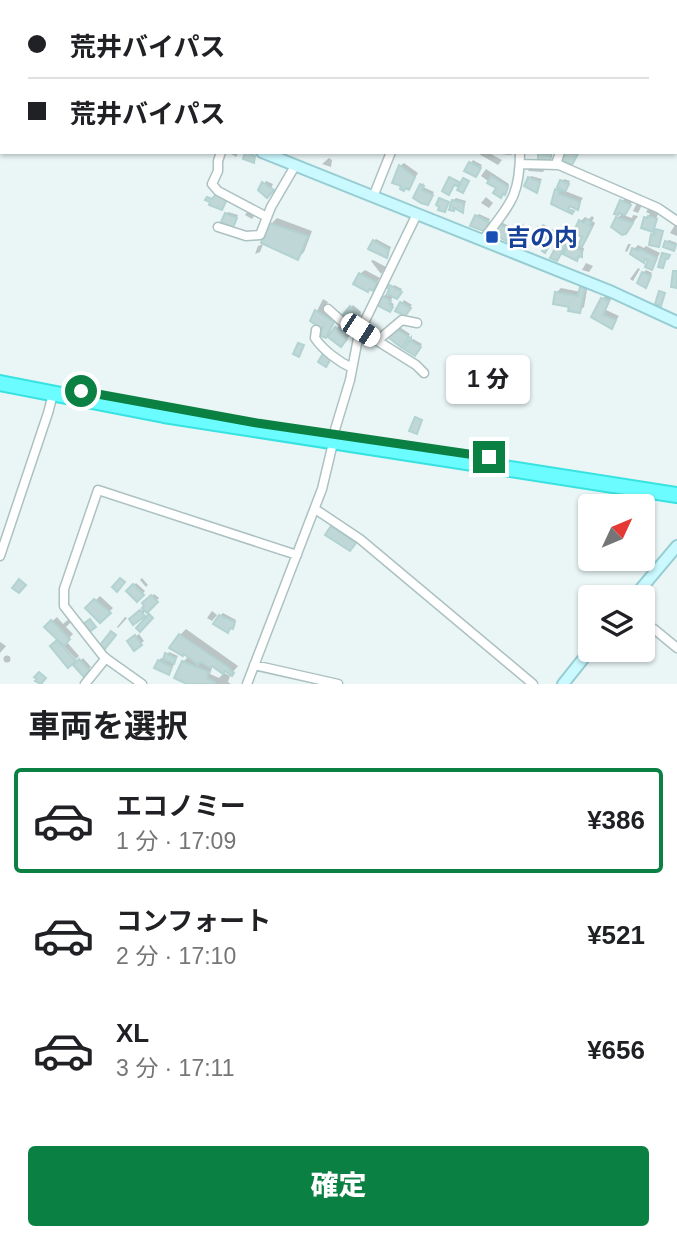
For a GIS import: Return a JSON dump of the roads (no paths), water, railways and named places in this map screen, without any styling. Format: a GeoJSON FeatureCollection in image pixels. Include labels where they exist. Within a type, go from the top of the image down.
{"type":"FeatureCollection","features":[{"type":"Feature","properties":{"kind":"highway"},"geometry":{"type":"LineString","coordinates":[[0,374],[334,438],[677,486]]}},
{"type":"Feature","properties":{"kind":"highway"},"geometry":{"type":"LineString","coordinates":[[0,383],[53,394],[677,495]]}},
{"type":"Feature","properties":{"kind":"street"},"geometry":{"type":"LineString","coordinates":[[220,154],[218,172],[212,184],[218,191],[267,217]]}},
{"type":"Feature","properties":{"kind":"street"},"geometry":{"type":"LineString","coordinates":[[267,154],[612,292],[677,323]]}},
{"type":"Feature","properties":{"kind":"street"},"geometry":{"type":"LineString","coordinates":[[373,197],[390,154]]}},
{"type":"Feature","properties":{"kind":"street"},"geometry":{"type":"LineString","coordinates":[[483,240],[512,200],[520,178],[520,154]]}},
{"type":"Feature","properties":{"kind":"street"},"geometry":{"type":"LineString","coordinates":[[559,154],[559,165]]}},
{"type":"Feature","properties":{"kind":"street"},"geometry":{"type":"LineString","coordinates":[[520,164],[559,165],[658,208],[677,221]]}},
{"type":"Feature","properties":{"kind":"street"},"geometry":{"type":"LineString","coordinates":[[218,227],[255,237],[260,235],[295,166]]}},
{"type":"Feature","properties":{"kind":"street"},"geometry":{"type":"LineString","coordinates":[[247,684],[322,489],[360,330],[417,214]]}},
{"type":"Feature","properties":{"kind":"street"},"geometry":{"type":"LineString","coordinates":[[328,309],[347,326],[360,330],[416,365],[424,373]]}},
{"type":"Feature","properties":{"kind":"street"},"geometry":{"type":"LineString","coordinates":[[377,341],[402,320],[417,324]]}},
{"type":"Feature","properties":{"kind":"street"},"geometry":{"type":"LineString","coordinates":[[316,330],[315,338],[322,347],[352,368]]}},
{"type":"Feature","properties":{"kind":"street"},"geometry":{"type":"LineString","coordinates":[[0,556],[53,394]]}},
{"type":"Feature","properties":{"kind":"street"},"geometry":{"type":"LineString","coordinates":[[142,684],[106,658],[64,606],[62,599],[98,490],[297,555]]}},
{"type":"Feature","properties":{"kind":"street"},"geometry":{"type":"LineString","coordinates":[[315,509],[360,539],[533,684]]}},
{"type":"Feature","properties":{"kind":"street"},"geometry":{"type":"LineString","coordinates":[[644,585],[677,547]]}},
{"type":"Feature","properties":{"kind":"street"},"geometry":{"type":"LineString","coordinates":[[655,630],[677,648]]}},
{"type":"Feature","properties":{"kind":"street"},"geometry":{"type":"LineString","coordinates":[[85,684],[106,658]]}},
{"type":"Feature","properties":{"kind":"street"},"geometry":{"type":"LineString","coordinates":[[563,684],[581,662]]}},
{"type":"Feature","properties":{"kind":"street"},"geometry":{"type":"LineString","coordinates":[[254,665],[338,684]]}},
{"type":"Feature","properties":{"kind":"place","name":"吉の内"},"geometry":{"type":"Point","coordinates":[492,237]}}]}
